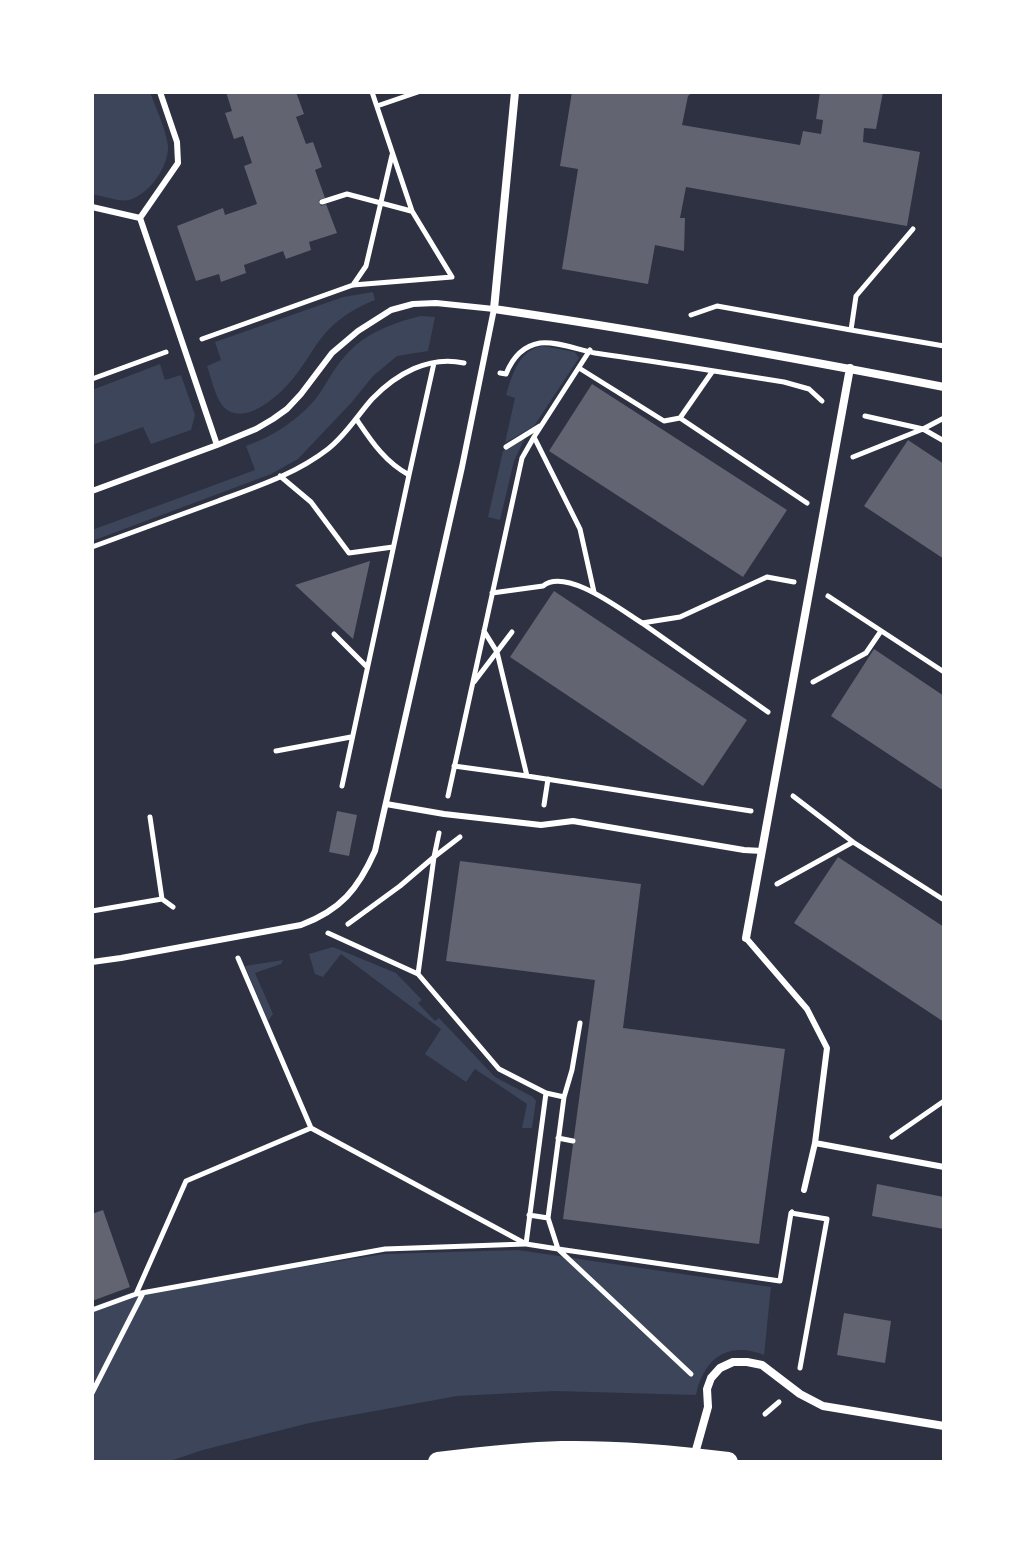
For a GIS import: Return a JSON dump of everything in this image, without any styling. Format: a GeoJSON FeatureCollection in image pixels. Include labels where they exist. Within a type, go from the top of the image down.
{"type":"FeatureCollection","features":[{"type":"Feature","properties":{"kind":"main road"},"geometry":{"type":"LineString","coordinates":[[438,1462],[501,1454],[563,1451],[728,1462]]}},
{"type":"Feature","properties":{"kind":"street"},"geometry":{"type":"LineString","coordinates":[[515,92],[494,309],[850,368],[944,387]]}},
{"type":"Feature","properties":{"kind":"street"},"geometry":{"type":"LineString","coordinates":[[746,938],[850,368]]}},
{"type":"Feature","properties":{"kind":"street"},"geometry":{"type":"LineString","coordinates":[[694,1458],[708,1407],[707,1389],[711,1378],[720,1368],[733,1362],[762,1365],[800,1394],[823,1406],[944,1426]]}},
{"type":"Feature","properties":{"kind":"lane"},"geometry":{"type":"LineString","coordinates":[[140,218],[178,163],[177,142],[160,92]]}},
{"type":"Feature","properties":{"kind":"lane"},"geometry":{"type":"LineString","coordinates":[[92,207],[140,218]]}},
{"type":"Feature","properties":{"kind":"lane"},"geometry":{"type":"LineString","coordinates":[[140,218],[217,445]]}},
{"type":"Feature","properties":{"kind":"lane"},"geometry":{"type":"LineString","coordinates":[[92,491],[256,429],[287,409],[332,353],[358,331],[391,310],[413,304],[436,303],[494,309],[484,367],[386,804],[375,851],[366,872],[343,902],[301,925],[92,962]]}},
{"type":"Feature","properties":{"kind":"lane"},"geometry":{"type":"LineString","coordinates":[[386,804],[541,825],[573,821],[762,851]]}},
{"type":"Feature","properties":{"kind":"lane"},"geometry":{"type":"LineString","coordinates":[[746,938],[807,1009],[827,1048],[815,1143],[804,1190]]}},
{"type":"Feature","properties":{"kind":"lane"},"geometry":{"type":"LineString","coordinates":[[815,1143],[944,1167]]}},
{"type":"Feature","properties":{"kind":"path"},"geometry":{"type":"LineString","coordinates":[[92,379],[353,285],[452,277],[412,211],[372,92]]}},
{"type":"Feature","properties":{"kind":"path"},"geometry":{"type":"LineString","coordinates":[[377,106],[418,92]]}},
{"type":"Feature","properties":{"kind":"path"},"geometry":{"type":"LineString","coordinates":[[353,285],[366,266],[392,154]]}},
{"type":"Feature","properties":{"kind":"path"},"geometry":{"type":"LineString","coordinates":[[322,202],[347,194],[412,211]]}},
{"type":"Feature","properties":{"kind":"path"},"geometry":{"type":"LineString","coordinates":[[851,330],[856,296],[913,229]]}},
{"type":"Feature","properties":{"kind":"path"},"geometry":{"type":"LineString","coordinates":[[691,315],[717,306],[944,346]]}},
{"type":"Feature","properties":{"kind":"path"},"geometry":{"type":"LineString","coordinates":[[92,547],[269,482],[311,461],[330,448],[384,387],[411,370],[448,359],[506,374],[519,352],[530,345],[544,342],[589,352],[784,382],[809,389],[819,396],[828,409]]}},
{"type":"Feature","properties":{"kind":"path"},"geometry":{"type":"LineString","coordinates":[[579,368],[664,421],[680,418],[729,348]]}},
{"type":"Feature","properties":{"kind":"path"},"geometry":{"type":"LineString","coordinates":[[342,786],[434,362]]}},
{"type":"Feature","properties":{"kind":"path"},"geometry":{"type":"LineString","coordinates":[[865,416],[923,429],[944,441]]}},
{"type":"Feature","properties":{"kind":"path"},"geometry":{"type":"LineString","coordinates":[[680,418],[823,515]]}},
{"type":"Feature","properties":{"kind":"path"},"geometry":{"type":"LineString","coordinates":[[833,465],[944,418]]}},
{"type":"Feature","properties":{"kind":"path"},"geometry":{"type":"LineString","coordinates":[[357,420],[379,452],[409,475]]}},
{"type":"Feature","properties":{"kind":"path"},"geometry":{"type":"LineString","coordinates":[[506,447],[540,426]]}},
{"type":"Feature","properties":{"kind":"path"},"geometry":{"type":"LineString","coordinates":[[534,437],[580,529],[595,593]]}},
{"type":"Feature","properties":{"kind":"path"},"geometry":{"type":"LineString","coordinates":[[280,476],[311,502],[349,553],[393,547]]}},
{"type":"Feature","properties":{"kind":"path"},"geometry":{"type":"LineString","coordinates":[[642,623],[680,617],[767,577],[811,584],[944,672]]}},
{"type":"Feature","properties":{"kind":"path"},"geometry":{"type":"LineString","coordinates":[[492,593],[543,586],[550,580],[565,580],[595,593],[785,724]]}},
{"type":"Feature","properties":{"kind":"path"},"geometry":{"type":"LineString","coordinates":[[483,630],[497,652],[527,776]]}},
{"type":"Feature","properties":{"kind":"path"},"geometry":{"type":"LineString","coordinates":[[791,694],[866,653],[881,631]]}},
{"type":"Feature","properties":{"kind":"path"},"geometry":{"type":"LineString","coordinates":[[472,685],[512,632]]}},
{"type":"Feature","properties":{"kind":"path"},"geometry":{"type":"LineString","coordinates":[[334,634],[366,667]]}},
{"type":"Feature","properties":{"kind":"path"},"geometry":{"type":"LineString","coordinates":[[276,751],[351,737]]}},
{"type":"Feature","properties":{"kind":"path"},"geometry":{"type":"LineString","coordinates":[[454,766],[769,814]]}},
{"type":"Feature","properties":{"kind":"path"},"geometry":{"type":"LineString","coordinates":[[541,825],[548,779]]}},
{"type":"Feature","properties":{"kind":"path"},"geometry":{"type":"LineString","coordinates":[[775,782],[853,842],[943,899]]}},
{"type":"Feature","properties":{"kind":"path"},"geometry":{"type":"LineString","coordinates":[[150,817],[162,899],[173,907]]}},
{"type":"Feature","properties":{"kind":"path"},"geometry":{"type":"LineString","coordinates":[[418,974],[434,857],[460,837],[473,835]]}},
{"type":"Feature","properties":{"kind":"path"},"geometry":{"type":"LineString","coordinates":[[754,897],[853,842]]}},
{"type":"Feature","properties":{"kind":"path"},"geometry":{"type":"LineString","coordinates":[[92,911],[162,899]]}},
{"type":"Feature","properties":{"kind":"path"},"geometry":{"type":"LineString","coordinates":[[328,933],[418,974],[499,1069],[546,1093],[564,1097]]}},
{"type":"Feature","properties":{"kind":"path"},"geometry":{"type":"LineString","coordinates":[[238,958],[311,1128],[526,1244]]}},
{"type":"Feature","properties":{"kind":"path"},"geometry":{"type":"LineString","coordinates":[[580,1023],[564,1097],[548,1218],[558,1249],[707,1389]]}},
{"type":"Feature","properties":{"kind":"path"},"geometry":{"type":"LineString","coordinates":[[526,1244],[546,1093]]}},
{"type":"Feature","properties":{"kind":"path"},"geometry":{"type":"LineString","coordinates":[[869,1153],[944,1101]]}},
{"type":"Feature","properties":{"kind":"path"},"geometry":{"type":"LineString","coordinates":[[136,1294],[186,1181],[311,1128]]}},
{"type":"Feature","properties":{"kind":"path"},"geometry":{"type":"LineString","coordinates":[[558,1138],[573,1141]]}},
{"type":"Feature","properties":{"kind":"path"},"geometry":{"type":"LineString","coordinates":[[92,1310],[136,1294],[385,1249],[526,1244],[780,1281],[791,1213],[804,1190]]}},
{"type":"Feature","properties":{"kind":"path"},"geometry":{"type":"LineString","coordinates":[[791,1213],[827,1219],[799,1377],[794,1389]]}},
{"type":"Feature","properties":{"kind":"path"},"geometry":{"type":"LineString","coordinates":[[529,1215],[548,1218]]}},
{"type":"Feature","properties":{"kind":"path"},"geometry":{"type":"LineString","coordinates":[[92,1393],[143,1293]]}},
{"type":"Feature","properties":{"kind":"shaded area"},"geometry":{"type":"Polygon","coordinates":[[[92,92],[150,92],[163,126],[168,146],[161,171],[144,192],[129,200],[92,194],[92,92]]]}},
{"type":"Feature","properties":{"kind":"shaded area"},"geometry":{"type":"Polygon","coordinates":[[[373,292],[375,300],[350,312],[328,330],[295,376],[270,401],[238,414],[228,411],[220,402],[207,366],[221,360],[215,342],[343,297],[373,292]]]}},
{"type":"Feature","properties":{"kind":"shaded area"},"geometry":{"type":"Polygon","coordinates":[[[421,316],[435,317],[428,351],[397,356],[373,376],[298,459],[271,474],[92,541],[92,530],[255,470],[246,446],[282,428],[306,409],[340,361],[361,341],[389,326],[421,316]]]}},
{"type":"Feature","properties":{"kind":"shaded area"},"geometry":{"type":"Polygon","coordinates":[[[543,346],[575,352],[579,358],[534,426],[505,443],[515,398],[506,395],[511,379],[522,358],[543,346]]]}},
{"type":"Feature","properties":{"kind":"shaded area"},"geometry":{"type":"Polygon","coordinates":[[[160,364],[165,380],[181,375],[195,415],[191,430],[151,444],[143,427],[92,445],[92,390],[160,364]]]}},
{"type":"Feature","properties":{"kind":"shaded area"},"geometry":{"type":"Polygon","coordinates":[[[525,438],[514,461],[500,520],[488,517],[503,451],[525,438]]]}},
{"type":"Feature","properties":{"kind":"shaded area"},"geometry":{"type":"Polygon","coordinates":[[[333,947],[396,973],[422,1000],[418,1003],[435,1021],[439,1018],[495,1077],[533,1097],[536,1101],[532,1128],[522,1128],[527,1104],[475,1069],[466,1082],[425,1054],[441,1029],[341,954],[323,977],[315,974],[309,954],[333,947]]]}},
{"type":"Feature","properties":{"kind":"shaded area"},"geometry":{"type":"Polygon","coordinates":[[[283,960],[281,964],[255,973],[273,1014],[268,1021],[245,966],[283,960]]]}},
{"type":"Feature","properties":{"kind":"shaded area"},"geometry":{"type":"Polygon","coordinates":[[[518,1250],[771,1287],[764,1355],[739,1350],[720,1356],[705,1371],[696,1395],[555,1391],[457,1396],[309,1423],[167,1462],[92,1462],[92,1307],[127,1294],[384,1254],[518,1250]]]}},
{"type":"Feature","properties":{"kind":"building"},"geometry":{"type":"Polygon","coordinates":[[[226,92],[296,92],[304,114],[296,117],[306,144],[313,142],[322,167],[315,170],[325,198],[319,200],[321,206],[326,204],[337,233],[309,242],[311,250],[286,259],[283,251],[244,265],[246,273],[221,282],[219,274],[196,281],[177,226],[223,208],[225,215],[257,204],[244,166],[252,163],[243,136],[234,139],[225,113],[232,111],[226,92]]]}},
{"type":"Feature","properties":{"kind":"building"},"geometry":{"type":"Polygon","coordinates":[[[572,92],[693,92],[688,96],[682,125],[800,145],[803,131],[821,134],[823,120],[816,119],[820,92],[883,92],[876,129],[864,128],[863,142],[920,152],[907,226],[686,187],[680,218],[685,218],[684,251],[655,245],[648,284],[562,269],[578,169],[560,166],[572,92]]]}},
{"type":"Feature","properties":{"kind":"building"},"geometry":{"type":"Polygon","coordinates":[[[592,384],[787,510],[743,577],[549,451],[592,384]]]}},
{"type":"Feature","properties":{"kind":"building"},"geometry":{"type":"Polygon","coordinates":[[[908,440],[944,464],[944,559],[864,506],[908,440]]]}},
{"type":"Feature","properties":{"kind":"building"},"geometry":{"type":"Polygon","coordinates":[[[370,561],[353,639],[295,585],[370,561]]]}},
{"type":"Feature","properties":{"kind":"building"},"geometry":{"type":"Polygon","coordinates":[[[554,591],[747,720],[703,786],[510,657],[554,591]]]}},
{"type":"Feature","properties":{"kind":"building"},"geometry":{"type":"Polygon","coordinates":[[[874,649],[944,696],[944,791],[831,716],[874,649]]]}},
{"type":"Feature","properties":{"kind":"building"},"geometry":{"type":"Polygon","coordinates":[[[337,811],[357,815],[349,856],[329,852],[337,811]]]}},
{"type":"Feature","properties":{"kind":"building"},"geometry":{"type":"Polygon","coordinates":[[[838,857],[944,927],[944,1022],[794,923],[838,857]]]}},
{"type":"Feature","properties":{"kind":"building"},"geometry":{"type":"Polygon","coordinates":[[[460,861],[641,884],[623,1028],[785,1049],[759,1244],[563,1219],[595,980],[446,961],[460,861]]]}},
{"type":"Feature","properties":{"kind":"building"},"geometry":{"type":"Polygon","coordinates":[[[877,1184],[944,1197],[944,1229],[872,1216],[877,1184]]]}},
{"type":"Feature","properties":{"kind":"building"},"geometry":{"type":"Polygon","coordinates":[[[103,1210],[130,1287],[92,1301],[92,1214],[103,1210]]]}},
{"type":"Feature","properties":{"kind":"building"},"geometry":{"type":"Polygon","coordinates":[[[844,1313],[891,1321],[885,1363],[837,1355],[844,1313]]]}}]}
